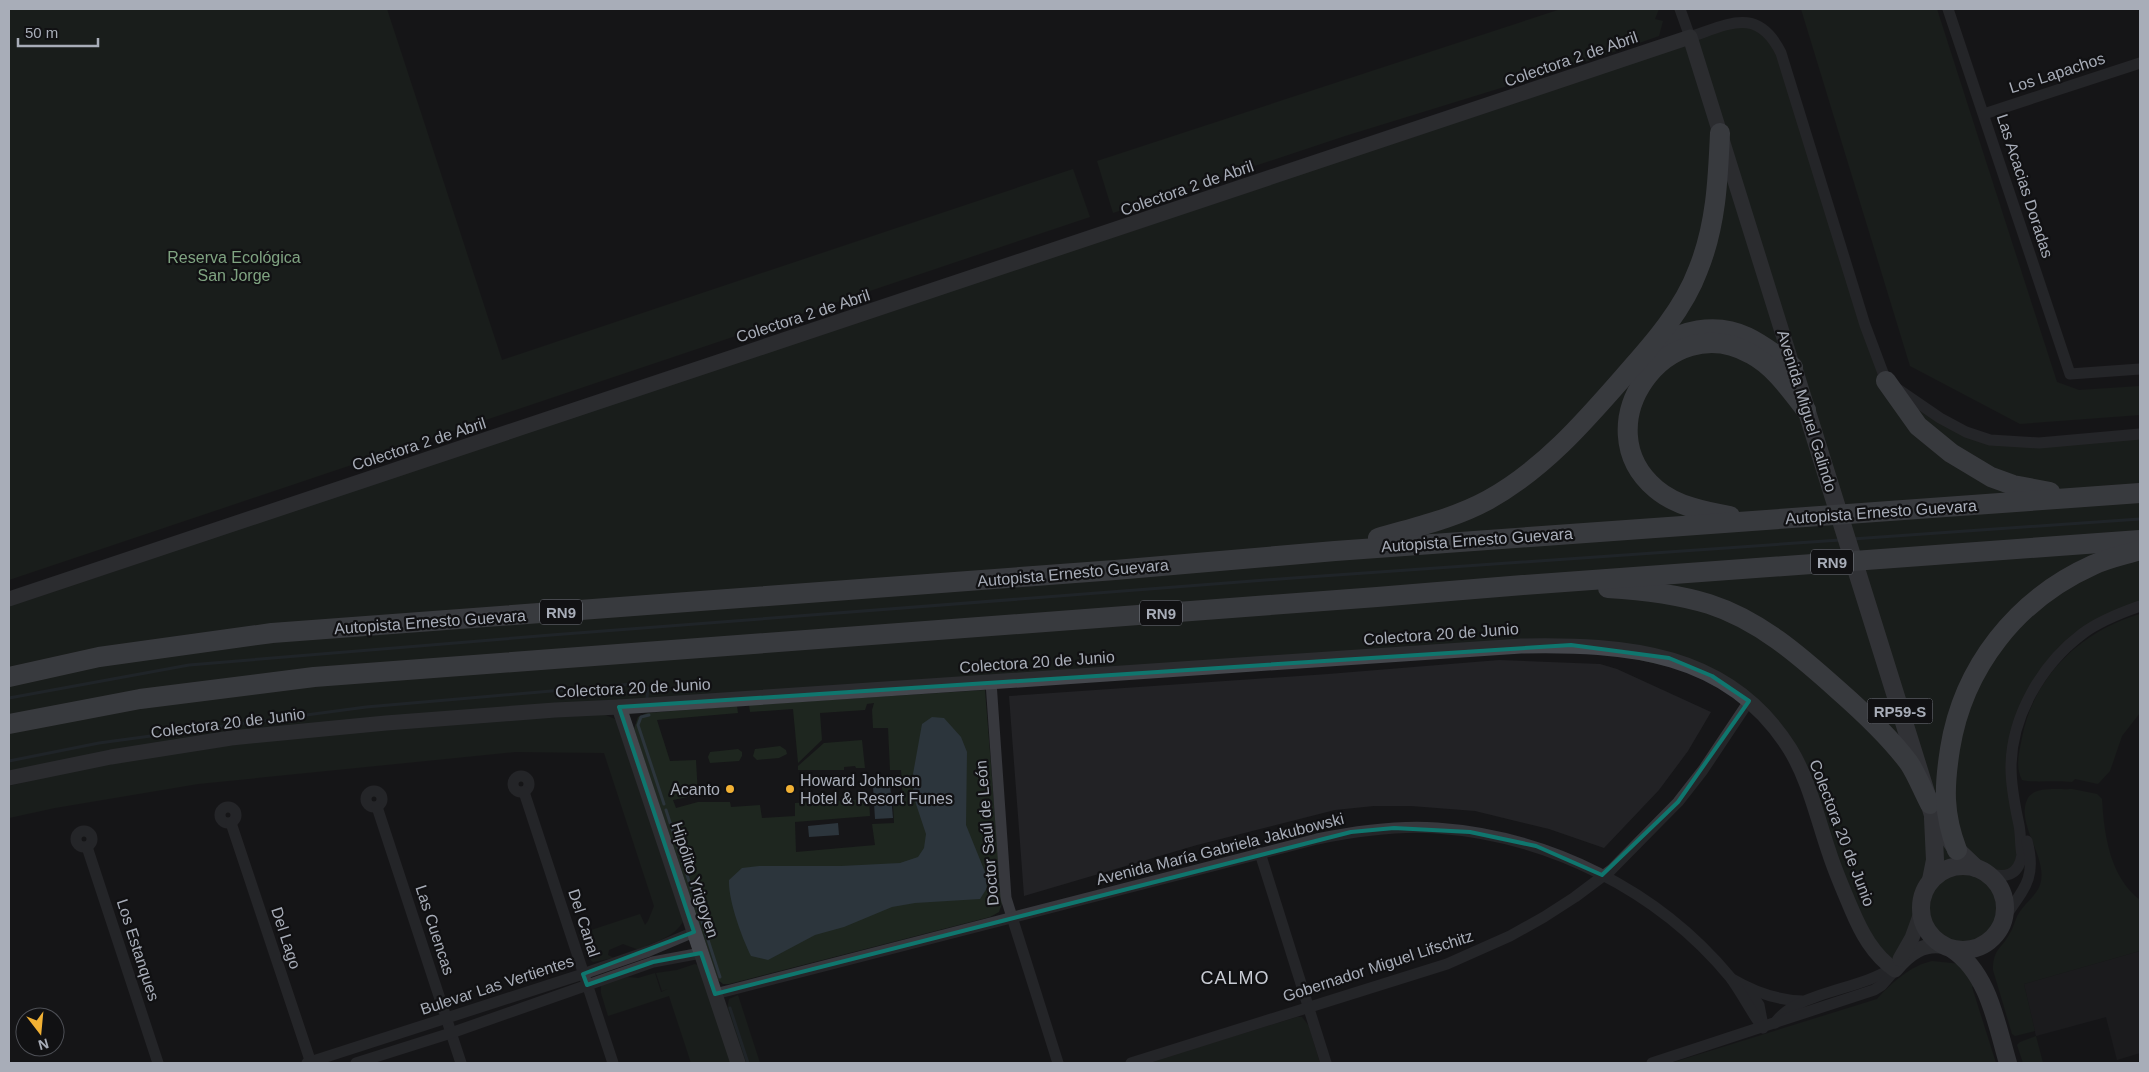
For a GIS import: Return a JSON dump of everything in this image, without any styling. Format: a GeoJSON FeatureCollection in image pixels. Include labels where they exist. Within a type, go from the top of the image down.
{"type":"FeatureCollection","features":[{"type":"Feature","properties":{"kind":"highway"},"geometry":{"type":"LineString","coordinates":[[1335,550],[1435,523],[1489,500],[1551,454],[1601,404],[1640,359],[1677,310],[1698,272],[1712,229],[1718,186],[1720,133]]}},
{"type":"Feature","properties":{"kind":"highway"},"geometry":{"type":"LineString","coordinates":[[1640,359],[1654,348],[1674,337],[1691,331],[1708,329],[1726,330],[1746,336],[1793,368]]}},
{"type":"Feature","properties":{"kind":"highway"},"geometry":{"type":"LineString","coordinates":[[1760,520],[1714,513],[1681,503],[1657,490],[1644,477],[1633,456],[1627,433],[1630,409],[1639,386],[1655,367],[1674,352],[1695,345],[1731,346],[1749,353],[1767,364],[1806,410]]}},
{"type":"Feature","properties":{"kind":"highway"},"geometry":{"type":"LineString","coordinates":[[1886,380],[1906,412],[1925,432],[1951,453],[1991,477],[2014,485],[2052,492],[2096,496]]}},
{"type":"Feature","properties":{"kind":"highway","name":"Autopista Ernesto Guevara"},"geometry":{"type":"LineString","coordinates":[[9,676],[98,657],[272,634],[1115,570],[1335,550],[2140,493]]}},
{"type":"Feature","properties":{"kind":"highway","name":"RN9"},"geometry":{"type":"LineString","coordinates":[[9,724],[140,699],[314,677],[2140,540]]}},
{"type":"Feature","properties":{"kind":"highway"},"geometry":{"type":"LineString","coordinates":[[1957,850],[1946,814],[1947,768],[1958,712],[1981,662],[2020,612],[2047,591],[2094,564],[2140,550]]}},
{"type":"Feature","properties":{"kind":"highway"},"geometry":{"type":"LineString","coordinates":[[1523,585],[1617,589],[1658,593],[1710,605],[1756,625],[1777,639],[1824,678],[1864,713],[1894,744],[1910,766],[1931,809]]}},
{"type":"Feature","properties":{"kind":"main road","name":"Avenida Miguel Galindo"},"geometry":{"type":"LineString","coordinates":[[1690,37],[1931,809],[1935,860],[1931,880]]}},
{"type":"Feature","properties":{"kind":"main road","name":"Colectora 2 de Abril"},"geometry":{"type":"LineString","coordinates":[[9,599],[1690,37]]}},
{"type":"Feature","properties":{"kind":"main road","name":"Colectora 20 de Junio"},"geometry":{"type":"LineString","coordinates":[[9,778],[111,757],[230,738],[482,715],[1521,646],[1571,645],[1612,648],[1669,658],[1712,676],[1749,701],[1772,726],[1790,749],[1814,803],[1829,852],[1860,928],[1879,957],[1893,969]]}},
{"type":"Feature","properties":{"kind":"main road","name":"Hipólito Yrigoyen"},"geometry":{"type":"LineString","coordinates":[[619,707],[738,1063]]}},
{"type":"Feature","properties":{"kind":"main road","name":"Avenida Miguel Galindo"},"geometry":{"type":"LineString","coordinates":[[1931,809],[1957,850],[1981,870]]}},
{"type":"Feature","properties":{"kind":"main road"},"geometry":{"type":"LineString","coordinates":[[1964,866],[1981,870],[2000,888],[2005,907],[2004,918],[1998,933],[1985,944],[1969,950],[1938,945],[1920,949],[1912,952],[1893,969],[1908,947],[1920,913],[1921,901],[1925,890],[1931,880],[1940,872],[1952,867],[1964,866]]}},
{"type":"Feature","properties":{"kind":"main road"},"geometry":{"type":"LineString","coordinates":[[1920,913],[1929,934],[1971,966],[1985,987]]}},
{"type":"Feature","properties":{"kind":"main road"},"geometry":{"type":"LineString","coordinates":[[1985,944],[1983,959],[1985,987],[2008,1063]]}},
{"type":"Feature","properties":{"kind":"street"},"geometry":{"type":"LineString","coordinates":[[1680,9],[1690,37]]}},
{"type":"Feature","properties":{"kind":"street","name":"Las Acacias Doradas"},"geometry":{"type":"LineString","coordinates":[[1948,9],[2070,374],[2140,369]]}},
{"type":"Feature","properties":{"kind":"street","name":"Colectora 2 de Abril"},"geometry":{"type":"LineString","coordinates":[[1690,37],[1732,23],[1745,21],[1756,24],[1775,41],[1781,53],[1865,326],[1886,380]]}},
{"type":"Feature","properties":{"kind":"street","name":"Los Lapachos"},"geometry":{"type":"LineString","coordinates":[[1984,114],[2140,63]]}},
{"type":"Feature","properties":{"kind":"street"},"geometry":{"type":"LineString","coordinates":[[1886,380],[1940,418],[1966,432],[1990,440],[2040,443],[2140,434]]}},
{"type":"Feature","properties":{"kind":"street"},"geometry":{"type":"LineString","coordinates":[[1981,870],[2004,876],[2012,873],[2020,866],[2022,855],[2011,767],[2020,719],[2031,694],[2048,668],[2065,648],[2084,633],[2115,615],[2140,606]]}},
{"type":"Feature","properties":{"kind":"street","name":"Doctor Saúl de León"},"geometry":{"type":"LineString","coordinates":[[991,682],[1006,898],[1058,1063]]}},
{"type":"Feature","properties":{"kind":"street","name":"Gobernador Miguel Lifschitz"},"geometry":{"type":"LineString","coordinates":[[1131,1063],[1446,964],[1476,952],[1544,917],[1575,897],[1627,855],[1678,802],[1703,770],[1749,701]]}},
{"type":"Feature","properties":{"kind":"street","name":"Del Canal"},"geometry":{"type":"LineString","coordinates":[[524,792],[613,1063]]}},
{"type":"Feature","properties":{"kind":"street","name":"Las Cuencas"},"geometry":{"type":"LineString","coordinates":[[377,807],[461,1063]]}},
{"type":"Feature","properties":{"kind":"street","name":"Del Lago"},"geometry":{"type":"LineString","coordinates":[[231,823],[309,1063]]}},
{"type":"Feature","properties":{"kind":"street"},"geometry":{"type":"LineString","coordinates":[[2004,918],[2028,883],[2032,867],[2027,842],[2019,826]]}},
{"type":"Feature","properties":{"kind":"street","name":"Avenida María Gabriela Jakubowski"},"geometry":{"type":"LineString","coordinates":[[715,994],[1260,853],[1351,832],[1394,828],[1436,828],[1504,838],[1536,846],[1602,875],[1630,890],[1669,918],[1697,943],[1731,978],[1763,1028]]}},
{"type":"Feature","properties":{"kind":"street","name":"Los Estanques"},"geometry":{"type":"LineString","coordinates":[[87,847],[158,1063]]}},
{"type":"Feature","properties":{"kind":"street"},"geometry":{"type":"LineString","coordinates":[[1260,853],[1326,1063]]}},
{"type":"Feature","properties":{"kind":"street","name":"Bulevar Las Vertientes"},"geometry":{"type":"LineString","coordinates":[[356,1063],[451,1033],[585,979],[694,932]]}},
{"type":"Feature","properties":{"kind":"street","name":"Bulevar Las Vertientes"},"geometry":{"type":"LineString","coordinates":[[309,1063],[446,1018],[585,979],[653,962],[701,953]]}},
{"type":"Feature","properties":{"kind":"street"},"geometry":{"type":"LineString","coordinates":[[1774,1024],[1785,1012],[1804,1001],[1868,981],[1893,969]]}},
{"type":"Feature","properties":{"kind":"street"},"geometry":{"type":"LineString","coordinates":[[1652,1063],[1874,990],[1882,985],[1893,969]]}},
{"type":"Feature","properties":{"kind":"street","name":"Avenida María Gabriela Jakubowski"},"geometry":{"type":"LineString","coordinates":[[1731,978],[1747,988],[1776,998],[1804,1001]]}},
{"type":"Feature","properties":{"kind":"street","name":"Avenida María Gabriela Jakubowski"},"geometry":{"type":"LineString","coordinates":[[1747,988],[1759,1005],[1763,1028]]}},
{"type":"Feature","properties":{"kind":"highlighted area"},"geometry":{"type":"Polygon","coordinates":[[[1571,645],[1669,658],[1712,676],[1749,701],[1678,802],[1602,875],[1536,846],[1470,832],[1394,828],[1351,832],[715,994],[701,953],[653,962],[587,985],[583,974],[694,932],[619,707],[1571,645]]]}},
{"type":"Feature","properties":{"kind":"shaded area"},"geometry":{"type":"Polygon","coordinates":[[[1499,660],[1600,664],[1617,669],[1711,712],[1688,751],[1659,790],[1604,848],[1549,829],[1475,811],[1411,806],[1374,806],[1335,810],[1197,845],[1024,896],[1009,696],[1499,660]]]}},
{"type":"Feature","properties":{"kind":"shaded area"},"geometry":{"type":"Polygon","coordinates":[[[932,717],[944,718],[961,737],[967,752],[966,825],[985,872],[987,888],[980,899],[915,903],[892,907],[844,927],[815,935],[768,960],[751,956],[736,919],[729,888],[729,880],[742,868],[900,863],[918,857],[924,848],[926,834],[913,795],[913,774],[922,724],[932,717]]]}},
{"type":"Feature","properties":{"kind":"shaded area"},"geometry":{"type":"Polygon","coordinates":[[[890,784],[893,818],[875,819],[873,786],[890,784]]]}},
{"type":"Feature","properties":{"kind":"shaded area"},"geometry":{"type":"Polygon","coordinates":[[[838,823],[839,835],[809,837],[808,826],[838,823]]]}},
{"type":"Feature","properties":{"kind":"shaded area"},"geometry":{"type":"Polygon","coordinates":[[[2140,951],[2140,1053],[2117,1060],[2106,1017],[2036,1036],[2024,984],[2140,951]]]}},
{"type":"Feature","properties":{"kind":"green space","name":"Reserva Ecológica San Jorge"},"geometry":{"type":"Polygon","coordinates":[[[9,9],[387,9],[502,360],[1073,169],[1090,217],[9,580],[9,9]]]}},
{"type":"Feature","properties":{"kind":"green space"},"geometry":{"type":"Polygon","coordinates":[[[1561,9],[1659,9],[1655,19],[1663,21],[1659,36],[1588,61],[1345,136],[1113,213],[1097,161],[1561,9]]]}},
{"type":"Feature","properties":{"kind":"green space"},"geometry":{"type":"Polygon","coordinates":[[[1801,9],[1937,9],[2057,382],[2079,390],[2140,386],[2140,415],[2020,424],[1910,366],[1801,9]]]}},
{"type":"Feature","properties":{"kind":"green space"},"geometry":{"type":"Polygon","coordinates":[[[1745,21],[1775,41],[1886,381],[1940,418],[1990,440],[2140,434],[2140,606],[2115,615],[2048,668],[2015,741],[2020,842],[2012,873],[1964,867],[1952,868],[1941,872],[1932,879],[1922,899],[1919,919],[1898,962],[1879,957],[1790,749],[1712,676],[1571,645],[231,738],[9,778],[9,599],[1745,21]]]}},
{"type":"Feature","properties":{"kind":"green space"},"geometry":{"type":"Polygon","coordinates":[[[2140,614],[2140,713],[2122,736],[2110,771],[2098,784],[2075,779],[2072,782],[2022,780],[2018,765],[2022,738],[2028,716],[2037,695],[2049,676],[2063,660],[2098,632],[2140,614]]]}},
{"type":"Feature","properties":{"kind":"green space"},"geometry":{"type":"Polygon","coordinates":[[[985,690],[1002,903],[999,912],[990,917],[729,984],[723,984],[718,980],[634,729],[638,717],[647,713],[737,706],[738,713],[657,720],[670,761],[696,760],[698,795],[673,800],[676,808],[698,802],[730,802],[731,807],[760,805],[762,818],[795,816],[795,803],[869,799],[870,816],[795,822],[796,852],[875,845],[872,824],[894,823],[893,803],[903,802],[901,770],[890,770],[888,728],[873,728],[872,710],[874,703],[867,704],[865,710],[820,713],[822,740],[798,763],[793,709],[750,712],[749,705],[985,690]]]}},
{"type":"Feature","properties":{"kind":"green space"},"geometry":{"type":"Polygon","coordinates":[[[603,714],[615,719],[685,919],[670,935],[639,950],[623,944],[609,950],[608,955],[614,958],[593,962],[587,957],[579,934],[640,914],[645,925],[654,906],[604,753],[515,752],[198,784],[55,808],[9,818],[9,786],[155,756],[304,737],[603,714]]]}},
{"type":"Feature","properties":{"kind":"green space"},"geometry":{"type":"Polygon","coordinates":[[[862,740],[865,768],[856,768],[855,766],[844,767],[844,770],[798,770],[798,766],[824,743],[862,740]]]}},
{"type":"Feature","properties":{"kind":"green space"},"geometry":{"type":"Polygon","coordinates":[[[780,746],[786,750],[787,754],[779,758],[757,760],[753,756],[755,749],[780,746]]]}},
{"type":"Feature","properties":{"kind":"green space"},"geometry":{"type":"Polygon","coordinates":[[[738,749],[742,752],[739,761],[710,763],[708,757],[710,752],[738,749]]]}},
{"type":"Feature","properties":{"kind":"green space"},"geometry":{"type":"Polygon","coordinates":[[[2072,789],[2097,794],[2102,799],[2110,854],[2122,880],[2140,900],[2140,951],[2024,984],[2035,1031],[2015,1036],[2012,1034],[1993,970],[1993,963],[1996,953],[2007,938],[2019,913],[2036,893],[2040,885],[2042,875],[2040,864],[2026,820],[2027,800],[2030,795],[2040,790],[2072,789]]]}},
{"type":"Feature","properties":{"kind":"green space"},"geometry":{"type":"Polygon","coordinates":[[[1963,874],[1976,877],[1987,884],[1994,895],[1997,908],[1994,921],[1987,932],[1976,939],[1963,942],[1950,939],[1939,932],[1932,921],[1929,908],[1932,895],[1939,884],[1950,877],[1963,874]]]}},
{"type":"Feature","properties":{"kind":"green space"},"geometry":{"type":"Polygon","coordinates":[[[1932,961],[1961,964],[1976,986],[1972,987],[1996,1063],[1671,1063],[1877,999],[1902,976],[1917,966],[1932,961]]]}},
{"type":"Feature","properties":{"kind":"green space"},"geometry":{"type":"Polygon","coordinates":[[[695,964],[700,966],[732,1063],[691,1063],[669,996],[608,1016],[601,993],[601,984],[627,977],[638,978],[655,973],[661,992],[668,989],[662,991],[656,973],[677,970],[695,964]]]}},
{"type":"Feature","properties":{"kind":"green space"},"geometry":{"type":"Polygon","coordinates":[[[738,995],[760,1063],[745,1063],[727,1009],[729,999],[738,995]]]}},
{"type":"Feature","properties":{"kind":"green space"},"geometry":{"type":"Polygon","coordinates":[[[1302,1017],[1309,1026],[1320,1063],[1146,1063],[1302,1017]]]}},
{"type":"Feature","properties":{"kind":"green space"},"geometry":{"type":"Polygon","coordinates":[[[2036,1036],[2043,1063],[2023,1063],[2017,1045],[2036,1036]]]}},
{"type":"Feature","properties":{"kind":"waterway"},"geometry":{"type":"LineString","coordinates":[[1852,539],[2140,519]]}},
{"type":"Feature","properties":{"kind":"waterway"},"geometry":{"type":"LineString","coordinates":[[9,698],[189,665],[1293,578],[1840,540]]}},
{"type":"Feature","properties":{"kind":"waterway"},"geometry":{"type":"LineString","coordinates":[[9,761],[99,743],[366,707],[633,684],[648,688],[647,698]]}},
{"type":"Feature","properties":{"kind":"waterway"},"geometry":{"type":"LineString","coordinates":[[649,715],[641,717],[638,725],[664,804]]}},
{"type":"Feature","properties":{"kind":"waterway"},"geometry":{"type":"LineString","coordinates":[[666,810],[720,977]]}},
{"type":"Feature","properties":{"kind":"waterway"},"geometry":{"type":"LineString","coordinates":[[730,1008],[748,1063]]}},
{"type":"Feature","properties":{"kind":"place","name":"Acanto"},"geometry":{"type":"Point","coordinates":[730,789]}},
{"type":"Feature","properties":{"kind":"place","name":"Howard Johnson Hotel & Resort Funes"},"geometry":{"type":"Point","coordinates":[790,789]}},
{"type":"Feature","properties":{"kind":"district","name":"CALMO"},"geometry":{"type":"Point","coordinates":[1235,978]}}]}
